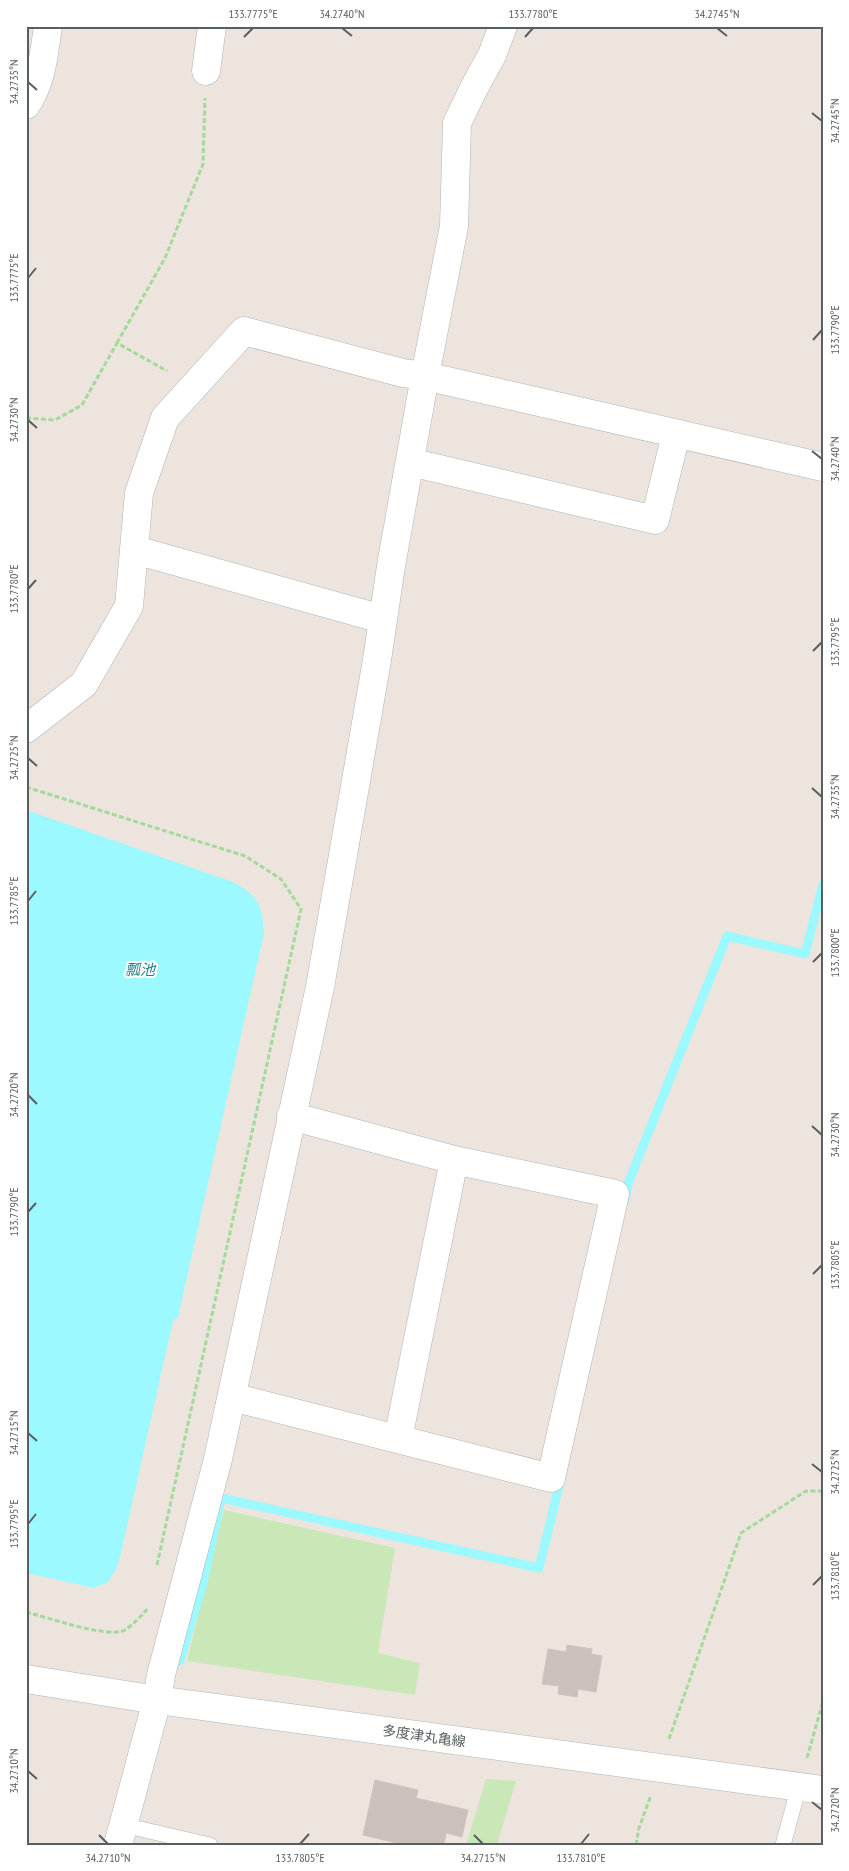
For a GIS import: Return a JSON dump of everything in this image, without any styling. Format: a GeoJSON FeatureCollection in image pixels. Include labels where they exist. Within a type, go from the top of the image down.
{"type":"FeatureCollection","features":[{"type":"Feature","properties":{"kind":"street"},"geometry":{"type":"LineString","coordinates":[[26,105],[33,96],[40,73],[48,26]]}},
{"type":"Feature","properties":{"kind":"street"},"geometry":{"type":"LineString","coordinates":[[206,70],[212,26]]}},
{"type":"Feature","properties":{"kind":"street"},"geometry":{"type":"LineString","coordinates":[[120,1835],[157,1700],[161,1675],[218,1460],[320,987],[375,670],[382,619],[454,226],[457,123],[492,55],[503,26]]}},
{"type":"Feature","properties":{"kind":"street"},"geometry":{"type":"LineString","coordinates":[[26,729],[84,684],[130,606],[140,493],[165,418],[244,331],[403,373],[425,376],[823,467]]}},
{"type":"Feature","properties":{"kind":"street"},"geometry":{"type":"LineString","coordinates":[[410,462],[656,520],[676,434]]}},
{"type":"Feature","properties":{"kind":"street"},"geometry":{"type":"LineString","coordinates":[[135,550],[382,619]]}},
{"type":"Feature","properties":{"kind":"street"},"geometry":{"type":"LineString","coordinates":[[232,1397],[551,1478],[614,1194],[454,1160],[291,1116]]}},
{"type":"Feature","properties":{"kind":"street"},"geometry":{"type":"LineString","coordinates":[[398,1440],[454,1160]]}},
{"type":"Feature","properties":{"kind":"street","name":"多度津丸亀線"},"geometry":{"type":"LineString","coordinates":[[26,1679],[157,1700],[811,1788]]}},
{"type":"Feature","properties":{"kind":"lane"},"geometry":{"type":"LineString","coordinates":[[783,1845],[811,1788]]}},
{"type":"Feature","properties":{"kind":"lane"},"geometry":{"type":"LineString","coordinates":[[120,1835],[210,1845]]}},
{"type":"Feature","properties":{"kind":"path"},"geometry":{"type":"LineString","coordinates":[[26,418],[55,420],[82,405],[165,258],[203,164],[206,70]]}},
{"type":"Feature","properties":{"kind":"path"},"geometry":{"type":"LineString","coordinates":[[117,343],[194,386]]}},
{"type":"Feature","properties":{"kind":"path"},"geometry":{"type":"LineString","coordinates":[[26,787],[245,856],[281,879],[301,909],[156,1568]]}},
{"type":"Feature","properties":{"kind":"path"},"geometry":{"type":"LineString","coordinates":[[636,1845],[672,1728],[741,1533],[806,1491],[823,1491]]}},
{"type":"Feature","properties":{"kind":"path"},"geometry":{"type":"LineString","coordinates":[[26,1612],[101,1632],[124,1631],[148,1607],[145,1621]]}},
{"type":"Feature","properties":{"kind":"path"},"geometry":{"type":"LineString","coordinates":[[811,1788],[823,1701]]}},
{"type":"Feature","properties":{"kind":"green space"},"geometry":{"type":"Polygon","coordinates":[[[224,1510],[395,1548],[378,1653],[420,1663],[415,1695],[187,1661],[224,1510]]]}},
{"type":"Feature","properties":{"kind":"green space"},"geometry":{"type":"Polygon","coordinates":[[[486,1779],[516,1781],[497,1845],[466,1845],[486,1779]]]}},
{"type":"Feature","properties":{"kind":"water","name":"瓢池"},"geometry":{"type":"Polygon","coordinates":[[[26,810],[233,882],[254,897],[262,915],[264,933],[178,1317],[173,1321],[120,1557],[116,1569],[108,1582],[94,1588],[26,1573],[26,810]]]}},
{"type":"Feature","properties":{"kind":"building"},"geometry":{"type":"Polygon","coordinates":[[[567,1645],[592,1649],[591,1654],[602,1656],[596,1692],[578,1689],[577,1697],[558,1694],[559,1686],[542,1684],[548,1649],[566,1652],[567,1645]]]}},
{"type":"Feature","properties":{"kind":"building"},"geometry":{"type":"Polygon","coordinates":[[[375,1780],[418,1790],[416,1798],[468,1810],[462,1837],[446,1833],[444,1845],[405,1845],[363,1835],[375,1780]]]}},
{"type":"Feature","properties":{"kind":"waterway"},"geometry":{"type":"LineString","coordinates":[[625,1200],[629,1181],[727,936],[805,954],[823,884]]}},
{"type":"Feature","properties":{"kind":"waterway"},"geometry":{"type":"LineString","coordinates":[[180,1661],[203,1583],[221,1498],[539,1568],[561,1478]]}}]}
